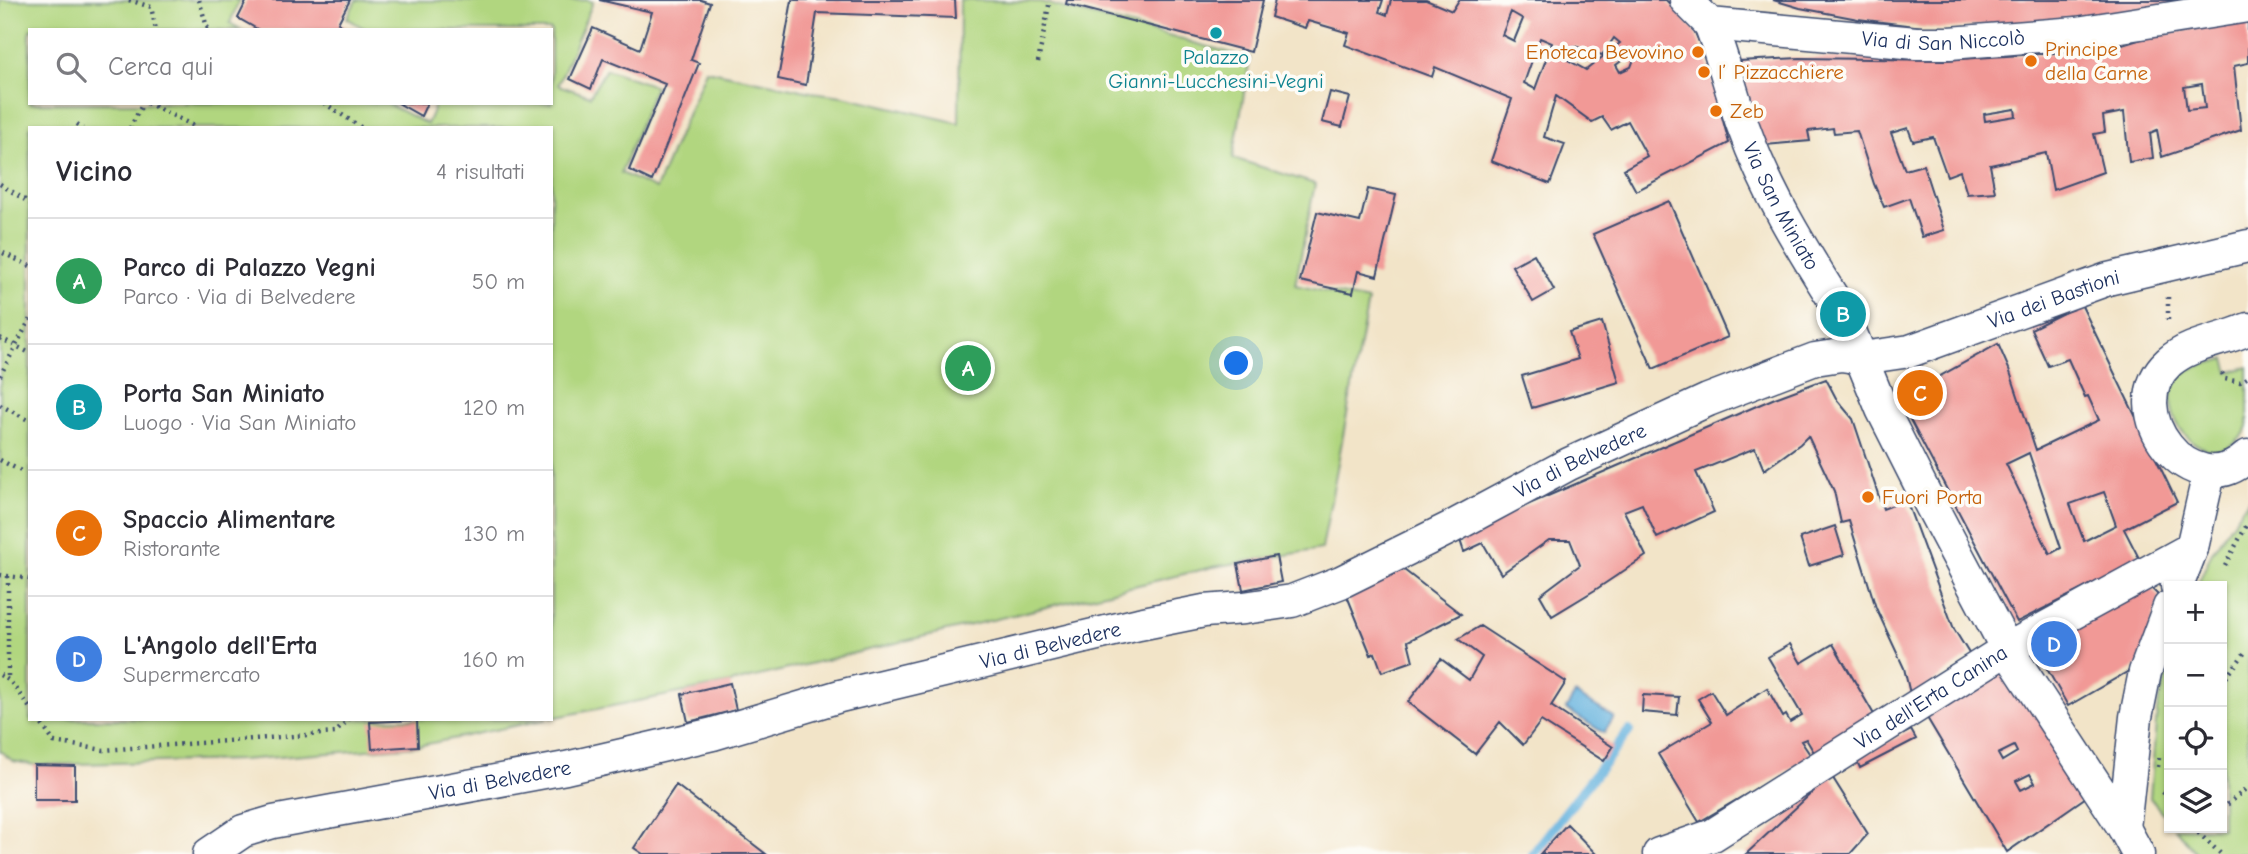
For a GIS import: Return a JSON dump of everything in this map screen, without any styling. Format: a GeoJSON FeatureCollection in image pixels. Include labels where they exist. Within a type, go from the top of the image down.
{"type":"FeatureCollection","features":[{"type":"Feature","properties":{"kind":"street"},"geometry":{"type":"LineString","coordinates":[[1686,0],[1710,24]]}},
{"type":"Feature","properties":{"kind":"street","name":"Via di San Niccolò"},"geometry":{"type":"LineString","coordinates":[[1710,24],[1916,43],[1950,43],[2077,33],[2209,6],[2248,6]]}},
{"type":"Feature","properties":{"kind":"street","name":"Via San Miniato"},"geometry":{"type":"LineString","coordinates":[[1710,24],[1744,127],[1782,216],[1840,309],[1882,409],[1925,494],[2007,649],[2131,841]]}},
{"type":"Feature","properties":{"kind":"street","name":"Via dei Bastioni"},"geometry":{"type":"LineString","coordinates":[[1862,358],[1910,351],[2108,279],[2248,246]]}},
{"type":"Feature","properties":{"kind":"street"},"geometry":{"type":"LineString","coordinates":[[2248,329],[2192,349],[2168,363],[2154,382],[2151,393],[2151,414],[2163,440],[2175,455],[2187,464],[2209,473],[2221,472],[2248,456]]}},
{"type":"Feature","properties":{"kind":"street","name":"Via di Belvedere"},"geometry":{"type":"LineString","coordinates":[[209,854],[243,831],[273,822],[566,768],[686,741],[840,696],[1139,624],[1204,611],[1292,601],[1341,582],[1450,528],[1569,464],[1708,400],[1815,359],[1841,355],[1862,358]]}},
{"type":"Feature","properties":{"kind":"street"},"geometry":{"type":"LineString","coordinates":[[2179,581],[2192,548],[2209,473]]}},
{"type":"Feature","properties":{"kind":"street","name":"Via dell'Erta Canina"},"geometry":{"type":"LineString","coordinates":[[1659,854],[1713,844],[2007,649],[2192,548]]}},
{"type":"Feature","properties":{"kind":"street"},"geometry":{"type":"LineString","coordinates":[[2131,841],[2133,739],[2145,672],[2164,621]]}},
{"type":"Feature","properties":{"kind":"path"},"geometry":{"type":"LineString","coordinates":[[129,0],[151,6],[156,28]]}},
{"type":"Feature","properties":{"kind":"path"},"geometry":{"type":"LineString","coordinates":[[199,0],[208,28]]}},
{"type":"Feature","properties":{"kind":"path"},"geometry":{"type":"LineString","coordinates":[[1038,62],[1050,0]]}},
{"type":"Feature","properties":{"kind":"path"},"geometry":{"type":"LineString","coordinates":[[131,126],[144,105]]}},
{"type":"Feature","properties":{"kind":"path"},"geometry":{"type":"LineString","coordinates":[[149,105],[194,126]]}},
{"type":"Feature","properties":{"kind":"path"},"geometry":{"type":"LineString","coordinates":[[327,105],[359,126]]}},
{"type":"Feature","properties":{"kind":"path"},"geometry":{"type":"LineString","coordinates":[[0,184],[28,202]]}},
{"type":"Feature","properties":{"kind":"path"},"geometry":{"type":"LineString","coordinates":[[3,253],[28,265]]}},
{"type":"Feature","properties":{"kind":"path"},"geometry":{"type":"LineString","coordinates":[[2167,265],[2168,363]]}},
{"type":"Feature","properties":{"kind":"path"},"geometry":{"type":"LineString","coordinates":[[0,376],[28,323]]}},
{"type":"Feature","properties":{"kind":"path"},"geometry":{"type":"LineString","coordinates":[[0,338],[28,352]]}},
{"type":"Feature","properties":{"kind":"path"},"geometry":{"type":"LineString","coordinates":[[2219,366],[2225,379],[2240,382],[2248,377]]}},
{"type":"Feature","properties":{"kind":"path"},"geometry":{"type":"LineString","coordinates":[[0,405],[28,420]]}},
{"type":"Feature","properties":{"kind":"path"},"geometry":{"type":"LineString","coordinates":[[0,460],[23,472]]}},
{"type":"Feature","properties":{"kind":"path"},"geometry":{"type":"LineString","coordinates":[[2223,568],[2248,523]]}},
{"type":"Feature","properties":{"kind":"path"},"geometry":{"type":"LineString","coordinates":[[0,575],[28,579]]}},
{"type":"Feature","properties":{"kind":"path"},"geometry":{"type":"LineString","coordinates":[[8,576],[8,679]]}},
{"type":"Feature","properties":{"kind":"path"},"geometry":{"type":"LineString","coordinates":[[2227,676],[2247,650]]}},
{"type":"Feature","properties":{"kind":"path"},"geometry":{"type":"LineString","coordinates":[[0,675],[8,679],[28,705]]}},
{"type":"Feature","properties":{"kind":"path"},"geometry":{"type":"LineString","coordinates":[[39,721],[54,741],[104,750],[335,733],[347,721]]}},
{"type":"Feature","properties":{"kind":"path"},"geometry":{"type":"LineString","coordinates":[[2158,758],[2158,767]]}},
{"type":"Feature","properties":{"kind":"path"},"geometry":{"type":"LineString","coordinates":[[2227,805],[2248,787]]}},
{"type":"Feature","properties":{"kind":"path"},"geometry":{"type":"LineString","coordinates":[[2199,833],[2221,854]]}},
{"type":"Feature","properties":{"kind":"green space"},"geometry":{"type":"Polygon","coordinates":[[[0,0],[239,0],[230,23],[239,28],[28,28],[28,105],[390,105],[427,124],[435,105],[553,105],[553,28],[364,28],[347,18],[356,0],[593,2],[558,85],[590,96],[606,69],[655,86],[621,173],[656,189],[706,70],[843,96],[959,123],[960,0],[1041,2],[1250,58],[1233,158],[1315,184],[1295,285],[1368,301],[1322,549],[1213,567],[730,683],[553,718],[553,126],[28,126],[28,721],[537,721],[418,746],[241,760],[34,765],[13,761],[0,751],[0,0]]]}},
{"type":"Feature","properties":{"kind":"green space"},"geometry":{"type":"Polygon","coordinates":[[[2225,359],[2229,372],[2248,367],[2248,426],[2235,443],[2220,450],[2206,449],[2192,441],[2181,430],[2171,400],[2174,385],[2185,372],[2225,359]]]}},
{"type":"Feature","properties":{"kind":"green space"},"geometry":{"type":"Polygon","coordinates":[[[2248,500],[2248,854],[2197,854],[2179,833],[2227,833],[2227,581],[2199,581],[2212,552],[2248,500]]]}},
{"type":"Feature","properties":{"kind":"green space"},"geometry":{"type":"Polygon","coordinates":[[[2164,684],[2164,815],[2150,798],[2157,711],[2164,684]]]}},
{"type":"Feature","properties":{"kind":"water"},"geometry":{"type":"Polygon","coordinates":[[[1575,694],[1614,717],[1604,733],[1566,709],[1575,694]]]}},
{"type":"Feature","properties":{"kind":"building"},"geometry":{"type":"Polygon","coordinates":[[[247,0],[350,0],[338,23],[346,28],[256,28],[238,18],[247,0]]]}},
{"type":"Feature","properties":{"kind":"building"},"geometry":{"type":"Polygon","coordinates":[[[599,0],[701,0],[710,3],[691,60],[699,63],[652,181],[629,170],[665,84],[603,59],[591,89],[570,79],[593,28],[640,49],[652,12],[599,0]]]}},
{"type":"Feature","properties":{"kind":"building"},"geometry":{"type":"Polygon","coordinates":[[[792,0],[955,0],[956,18],[817,13],[806,85],[778,79],[792,0]]]}},
{"type":"Feature","properties":{"kind":"building","name":"Palazzo Gianni-Lucchesini-Vegni"},"geometry":{"type":"Polygon","coordinates":[[[1067,0],[1263,0],[1251,52],[1066,4],[1067,0]]]}},
{"type":"Feature","properties":{"kind":"building"},"geometry":{"type":"Polygon","coordinates":[[[1275,0],[1383,0],[1379,12],[1387,15],[1391,0],[1426,0],[1452,11],[1459,0],[1666,0],[1694,30],[1707,61],[1729,143],[1636,191],[1624,169],[1647,156],[1628,121],[1611,130],[1602,117],[1592,122],[1556,96],[1544,137],[1565,144],[1550,184],[1491,161],[1512,99],[1435,67],[1432,77],[1345,45],[1349,33],[1308,21],[1305,28],[1271,17],[1275,0]],[[1511,12],[1502,35],[1514,41],[1523,19],[1511,12]],[[1540,38],[1524,83],[1535,89],[1552,43],[1540,38]],[[1614,38],[1602,55],[1574,46],[1568,60],[1586,70],[1620,43],[1614,38]],[[1632,53],[1616,65],[1620,72],[1631,67],[1634,59],[1632,53]]]}},
{"type":"Feature","properties":{"kind":"building"},"geometry":{"type":"Polygon","coordinates":[[[1773,0],[2198,0],[2070,18],[1939,29],[1858,19],[1773,0]]]}},
{"type":"Feature","properties":{"kind":"building"},"geometry":{"type":"Polygon","coordinates":[[[2248,19],[2248,63],[2234,66],[2241,130],[2162,157],[2157,130],[2150,133],[2153,158],[2129,162],[2124,112],[2103,116],[2105,132],[2094,134],[2103,172],[2053,190],[2046,153],[1990,165],[1995,192],[1967,194],[1960,171],[1947,176],[1933,137],[1913,141],[1908,128],[1891,133],[1905,170],[1923,165],[1944,230],[1922,237],[1909,198],[1884,207],[1857,131],[1834,133],[1833,128],[1808,131],[1810,141],[1765,145],[1758,133],[1739,61],[1800,58],[1944,60],[2085,51],[2119,46],[2145,38],[2248,19]],[[2202,84],[2184,87],[2187,110],[2205,108],[2202,84]],[[2015,109],[1984,114],[1985,121],[2016,116],[2015,109]]]}},
{"type":"Feature","properties":{"kind":"building"},"geometry":{"type":"Polygon","coordinates":[[[1330,92],[1350,97],[1342,127],[1322,122],[1330,92]]]}},
{"type":"Feature","properties":{"kind":"building"},"geometry":{"type":"Polygon","coordinates":[[[402,105],[426,105],[421,116],[402,105]]]}},
{"type":"Feature","properties":{"kind":"building"},"geometry":{"type":"Polygon","coordinates":[[[1368,189],[1396,195],[1377,276],[1358,271],[1353,293],[1300,281],[1317,212],[1360,222],[1368,189]]]}},
{"type":"Feature","properties":{"kind":"building"},"geometry":{"type":"Polygon","coordinates":[[[1669,201],[1728,337],[1653,369],[1593,234],[1669,201]]]}},
{"type":"Feature","properties":{"kind":"building"},"geometry":{"type":"Polygon","coordinates":[[[1534,254],[1554,290],[1533,302],[1512,266],[1534,254]]]}},
{"type":"Feature","properties":{"kind":"building"},"geometry":{"type":"Polygon","coordinates":[[[2081,304],[2177,502],[2124,529],[2140,560],[2017,622],[1899,399],[1998,344],[2036,450],[2099,420],[2068,359],[2048,366],[2031,329],[2081,304]],[[2029,453],[2006,464],[2050,554],[2061,548],[2029,453]],[[2104,492],[2070,504],[2084,541],[2116,525],[2104,492]]]}},
{"type":"Feature","properties":{"kind":"building"},"geometry":{"type":"Polygon","coordinates":[[[1602,322],[1619,382],[1532,408],[1522,376],[1578,359],[1569,332],[1602,322]]]}},
{"type":"Feature","properties":{"kind":"building"},"geometry":{"type":"Polygon","coordinates":[[[1826,379],[1837,400],[1853,419],[1883,509],[1906,500],[1954,629],[1970,655],[1911,698],[1904,668],[1876,608],[1849,521],[1841,523],[1834,491],[1808,436],[1764,470],[1755,448],[1696,472],[1714,512],[1657,538],[1642,504],[1624,511],[1646,556],[1552,616],[1540,595],[1580,565],[1570,540],[1549,540],[1501,574],[1483,543],[1464,552],[1459,537],[1775,398],[1826,379]]]}},
{"type":"Feature","properties":{"kind":"building"},"geometry":{"type":"Polygon","coordinates":[[[1835,526],[1844,555],[1809,566],[1800,538],[1835,526]]]}},
{"type":"Feature","properties":{"kind":"building"},"geometry":{"type":"Polygon","coordinates":[[[1276,556],[1281,582],[1243,590],[1238,564],[1276,556]]]}},
{"type":"Feature","properties":{"kind":"building"},"geometry":{"type":"Polygon","coordinates":[[[1404,570],[1461,614],[1408,641],[1413,661],[1382,672],[1375,653],[1371,655],[1345,591],[1404,570]]]}},
{"type":"Feature","properties":{"kind":"building"},"geometry":{"type":"Polygon","coordinates":[[[2147,584],[2160,597],[2139,665],[2068,706],[2034,646],[2147,584]]]}},
{"type":"Feature","properties":{"kind":"building"},"geometry":{"type":"Polygon","coordinates":[[[1480,626],[1566,682],[1551,706],[1613,747],[1604,761],[1541,721],[1523,745],[1500,722],[1475,754],[1408,702],[1441,659],[1469,680],[1482,657],[1458,639],[1480,626]]]}},
{"type":"Feature","properties":{"kind":"building"},"geometry":{"type":"Polygon","coordinates":[[[1790,644],[1801,663],[1833,644],[1876,718],[1815,754],[1806,739],[1801,741],[1811,756],[1699,822],[1658,754],[1712,722],[1698,699],[1711,691],[1726,715],[1767,688],[1783,717],[1786,715],[1790,722],[1802,715],[1768,657],[1790,644]]]}},
{"type":"Feature","properties":{"kind":"building"},"geometry":{"type":"Polygon","coordinates":[[[2008,665],[2089,795],[2007,852],[1926,716],[2008,665]],[[2014,746],[1998,754],[2002,761],[2017,752],[2014,746]],[[2030,774],[2016,781],[2021,790],[2035,783],[2030,774]]]}},
{"type":"Feature","properties":{"kind":"building"},"geometry":{"type":"Polygon","coordinates":[[[730,683],[736,710],[688,722],[682,694],[730,683]]]}},
{"type":"Feature","properties":{"kind":"building"},"geometry":{"type":"Polygon","coordinates":[[[1643,695],[1679,697],[1677,715],[1642,712],[1643,695]]]}},
{"type":"Feature","properties":{"kind":"building"},"geometry":{"type":"Polygon","coordinates":[[[417,721],[418,746],[372,749],[370,722],[417,721]]]}},
{"type":"Feature","properties":{"kind":"building"},"geometry":{"type":"Polygon","coordinates":[[[1911,730],[1916,739],[1860,768],[1856,759],[1911,730]]]}},
{"type":"Feature","properties":{"kind":"building"},"geometry":{"type":"Polygon","coordinates":[[[34,765],[75,766],[75,800],[34,800],[34,765]]]}},
{"type":"Feature","properties":{"kind":"building"},"geometry":{"type":"Polygon","coordinates":[[[1831,775],[1868,834],[1850,854],[1746,854],[1831,775]]]}},
{"type":"Feature","properties":{"kind":"building"},"geometry":{"type":"Polygon","coordinates":[[[676,785],[766,854],[643,854],[634,848],[676,785]]]}},
{"type":"Feature","properties":{"kind":"building"},"geometry":{"type":"Polygon","coordinates":[[[1567,824],[1596,854],[1540,854],[1567,824]]]}},
{"type":"Feature","properties":{"kind":"waterway"},"geometry":{"type":"LineString","coordinates":[[1533,854],[1629,731]]}},
{"type":"Feature","properties":{"kind":"place","name":"Palazzo Gianni-Lucchesini-Vegni"},"geometry":{"type":"Point","coordinates":[1216,33]}},
{"type":"Feature","properties":{"kind":"place","name":"Enoteca Bevovino"},"geometry":{"type":"Point","coordinates":[1698,52]}},
{"type":"Feature","properties":{"kind":"place","name":"Principe della Carne"},"geometry":{"type":"Point","coordinates":[2031,61]}},
{"type":"Feature","properties":{"kind":"place","name":"l’ Pizzacchiere"},"geometry":{"type":"Point","coordinates":[1704,72]}},
{"type":"Feature","properties":{"kind":"place","name":"Zeb"},"geometry":{"type":"Point","coordinates":[1716,111]}},
{"type":"Feature","properties":{"kind":"place","name":"Porta San Miniato"},"geometry":{"type":"Point","coordinates":[1843,314]}},
{"type":"Feature","properties":{"kind":"place","name":"Parco di Palazzo Vegni"},"geometry":{"type":"Point","coordinates":[968,368]}},
{"type":"Feature","properties":{"kind":"place","name":"Spaccio Alimentare"},"geometry":{"type":"Point","coordinates":[1920,393]}},
{"type":"Feature","properties":{"kind":"place","name":"Fuori Porta"},"geometry":{"type":"Point","coordinates":[1868,497]}},
{"type":"Feature","properties":{"kind":"place","name":"L'Angolo dell'Erta"},"geometry":{"type":"Point","coordinates":[2054,644]}}]}
